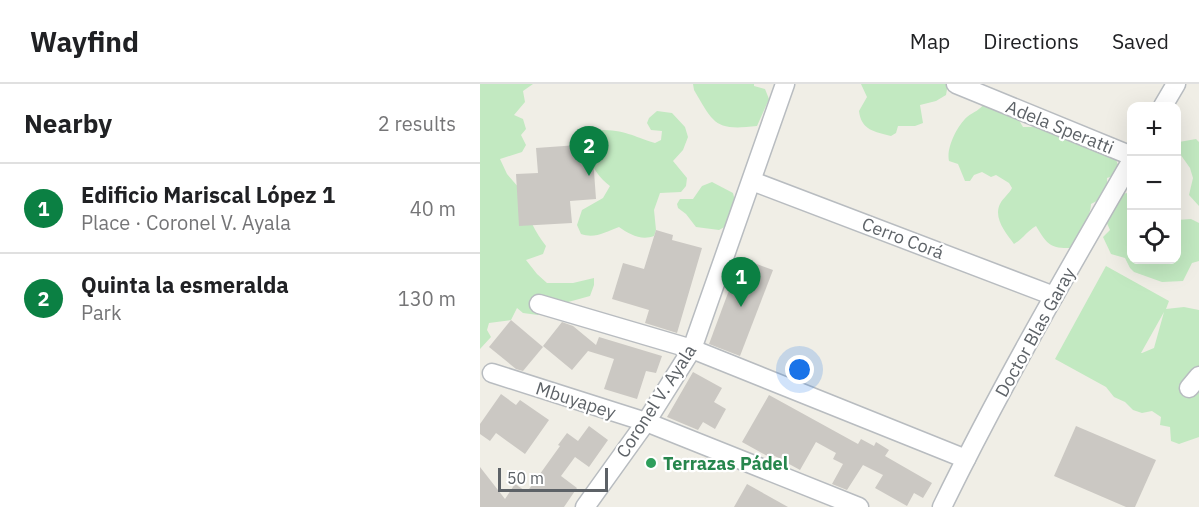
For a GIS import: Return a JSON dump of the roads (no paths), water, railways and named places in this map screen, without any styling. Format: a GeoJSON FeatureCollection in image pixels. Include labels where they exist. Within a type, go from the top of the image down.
{"type":"FeatureCollection","features":[{"type":"Feature","properties":{"kind":"street","name":"Coronel V. Ayala"},"geometry":{"type":"LineString","coordinates":[[591,504],[692,349],[785,84]]}},
{"type":"Feature","properties":{"kind":"street","name":"Adela Speratti"},"geometry":{"type":"LineString","coordinates":[[956,84],[994,91],[1127,156]]}},
{"type":"Feature","properties":{"kind":"street"},"geometry":{"type":"LineString","coordinates":[[1165,102],[1176,84]]}},
{"type":"Feature","properties":{"kind":"street","name":"Doctor Blas Garay"},"geometry":{"type":"LineString","coordinates":[[942,507],[1054,296],[1127,165]]}},
{"type":"Feature","properties":{"kind":"street","name":"Cerro Corá"},"geometry":{"type":"LineString","coordinates":[[752,181],[1054,296]]}},
{"type":"Feature","properties":{"kind":"street"},"geometry":{"type":"LineString","coordinates":[[539,304],[692,349],[966,459]]}},
{"type":"Feature","properties":{"kind":"street","name":"Mbuyapey"},"geometry":{"type":"LineString","coordinates":[[492,374],[646,422],[859,507]]}},
{"type":"Feature","properties":{"kind":"place","name":"Quinta la esmeralda"},"geometry":{"type":"Point","coordinates":[589,176]}},
{"type":"Feature","properties":{"kind":"place","name":"Edificio Mariscal López 1"},"geometry":{"type":"Point","coordinates":[741,307]}},
{"type":"Feature","properties":{"kind":"place","name":"Terrazas Pádel"},"geometry":{"type":"Point","coordinates":[651,463]}}]}
